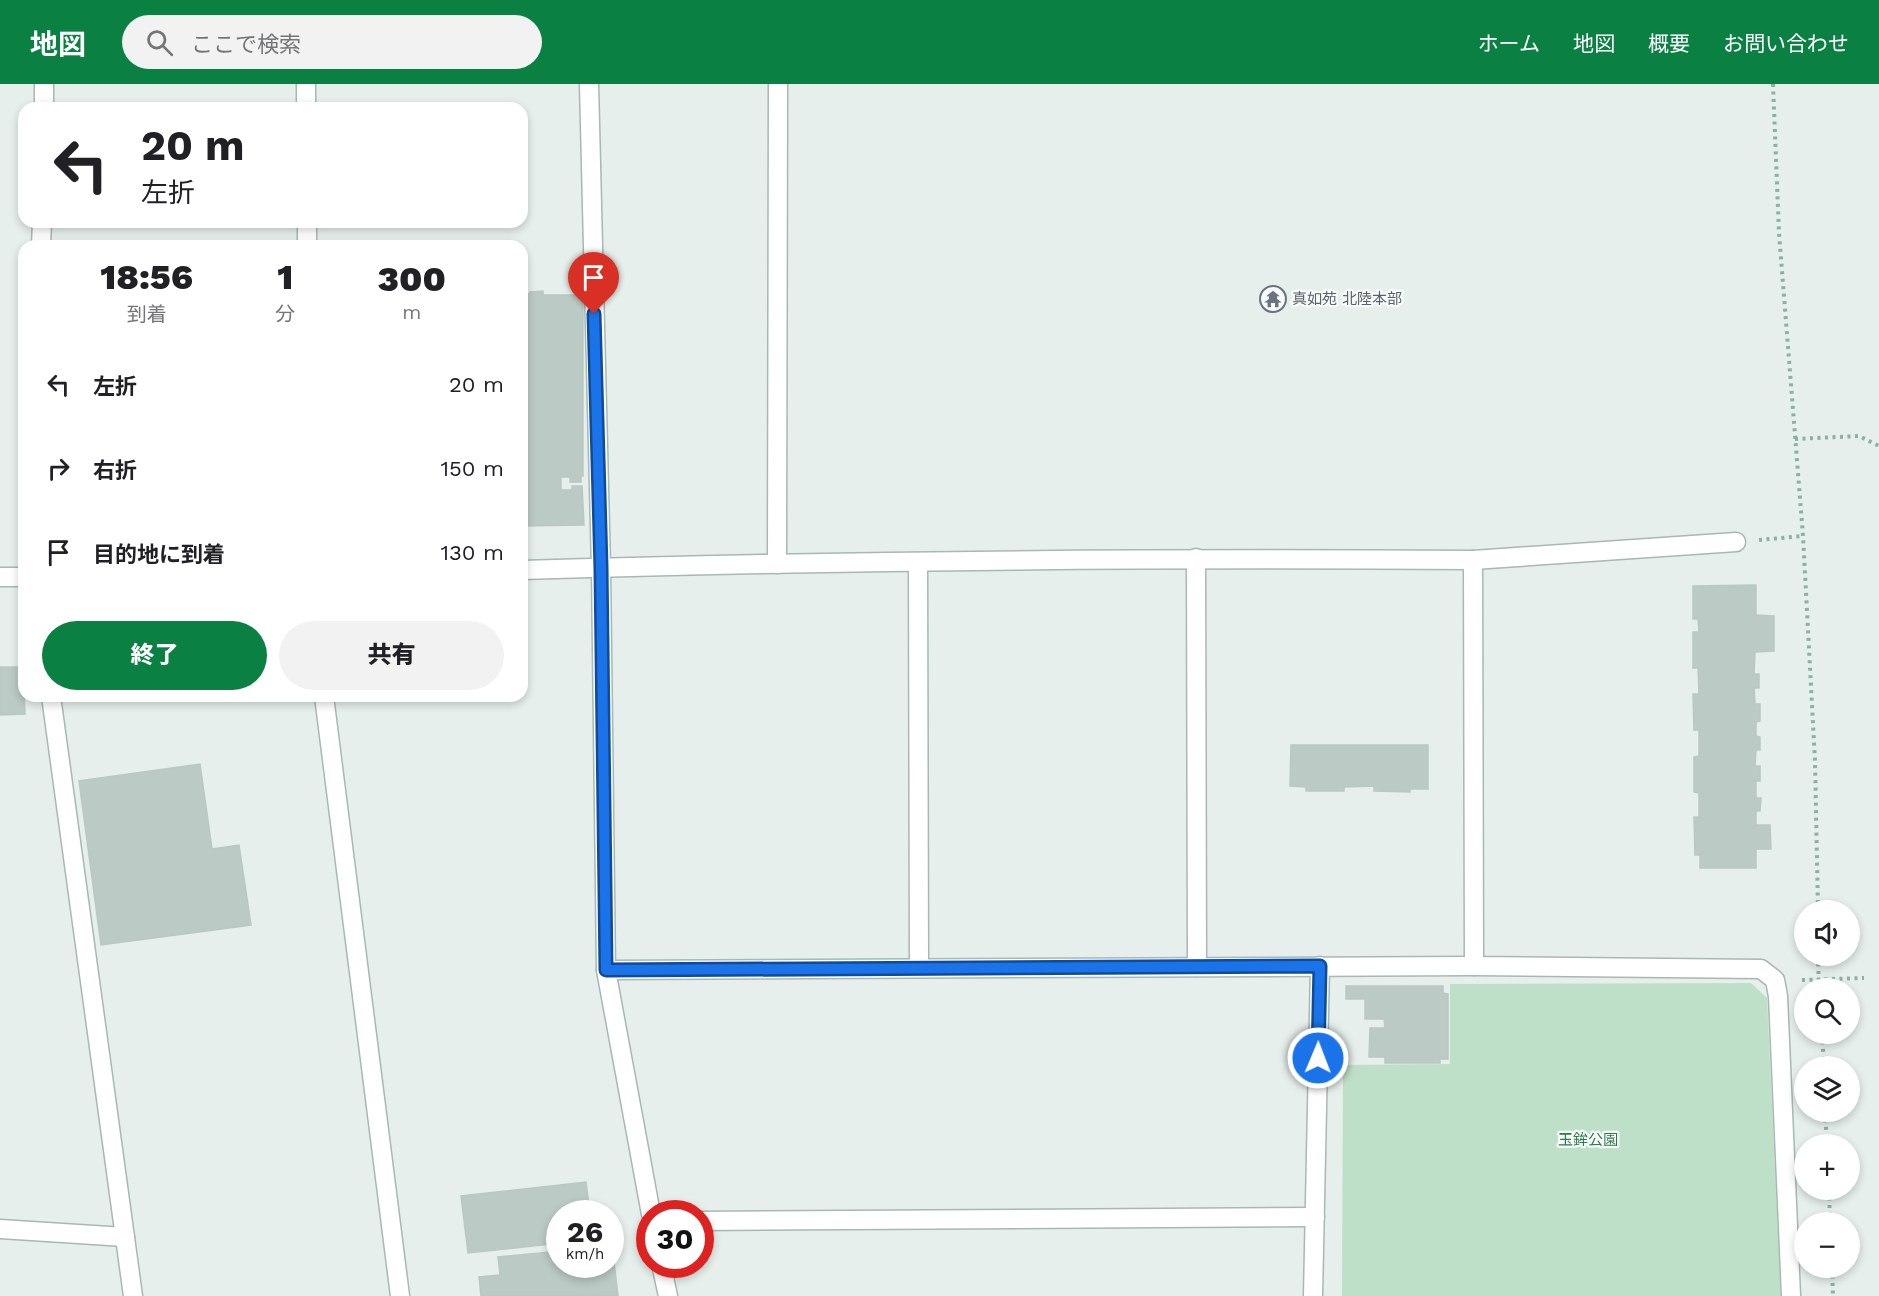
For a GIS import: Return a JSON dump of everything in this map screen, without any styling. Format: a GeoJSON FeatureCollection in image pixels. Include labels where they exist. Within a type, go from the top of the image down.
{"type":"FeatureCollection","features":[{"type":"Feature","properties":{"kind":"street"},"geometry":{"type":"LineString","coordinates":[[44,84],[44,102]]}},
{"type":"Feature","properties":{"kind":"street"},"geometry":{"type":"LineString","coordinates":[[306,84],[306,102]]}},
{"type":"Feature","properties":{"kind":"street"},"geometry":{"type":"LineString","coordinates":[[589,84],[601,568],[606,970],[648,1200]]}},
{"type":"Feature","properties":{"kind":"street"},"geometry":{"type":"LineString","coordinates":[[777,564],[778,84]]}},
{"type":"Feature","properties":{"kind":"street"},"geometry":{"type":"LineString","coordinates":[[528,570],[1196,558],[1473,560],[1736,542]]}},
{"type":"Feature","properties":{"kind":"street"},"geometry":{"type":"LineString","coordinates":[[1196,558],[1197,967]]}},
{"type":"Feature","properties":{"kind":"street"},"geometry":{"type":"LineString","coordinates":[[1473,560],[1474,966]]}},
{"type":"Feature","properties":{"kind":"street"},"geometry":{"type":"LineString","coordinates":[[918,562],[919,968]]}},
{"type":"Feature","properties":{"kind":"street"},"geometry":{"type":"LineString","coordinates":[[0,577],[18,577]]}},
{"type":"Feature","properties":{"kind":"street"},"geometry":{"type":"LineString","coordinates":[[52,702],[133,1296]]}},
{"type":"Feature","properties":{"kind":"street"},"geometry":{"type":"LineString","coordinates":[[325,702],[400,1296]]}},
{"type":"Feature","properties":{"kind":"street"},"geometry":{"type":"LineString","coordinates":[[606,970],[1320,966],[1761,969],[1775,980],[1779,1008],[1791,1296]]}},
{"type":"Feature","properties":{"kind":"street"},"geometry":{"type":"LineString","coordinates":[[1313,1296],[1320,966]]}},
{"type":"Feature","properties":{"kind":"street"},"geometry":{"type":"LineString","coordinates":[[714,1221],[1315,1217]]}},
{"type":"Feature","properties":{"kind":"street"},"geometry":{"type":"LineString","coordinates":[[0,1229],[125,1237]]}},
{"type":"Feature","properties":{"kind":"street"},"geometry":{"type":"LineString","coordinates":[[664,1278],[668,1296]]}},
{"type":"Feature","properties":{"kind":"path"},"geometry":{"type":"LineString","coordinates":[[1773,84],[1779,233],[1803,536],[1815,761],[1818,900]]}},
{"type":"Feature","properties":{"kind":"path"},"geometry":{"type":"LineString","coordinates":[[1795,439],[1859,436],[1879,446]]}},
{"type":"Feature","properties":{"kind":"path"},"geometry":{"type":"LineString","coordinates":[[1736,542],[1803,536]]}},
{"type":"Feature","properties":{"kind":"path"},"geometry":{"type":"LineString","coordinates":[[1860,978],[1864,978]]}},
{"type":"Feature","properties":{"kind":"path"},"geometry":{"type":"LineString","coordinates":[[1832,1278],[1833,1296]]}},
{"type":"Feature","properties":{"kind":"green space","name":"玉鉾公園"},"geometry":{"type":"Polygon","coordinates":[[[1751,983],[1767,998],[1781,1296],[1342,1296],[1343,1065],[1450,1064],[1450,984],[1751,983]]]}},
{"type":"Feature","properties":{"kind":"building"},"geometry":{"type":"Polygon","coordinates":[[[543,291],[543,295],[583,295],[583,476],[581,476],[581,482],[570,482],[570,477],[561,477],[561,490],[572,490],[572,486],[582,486],[584,525],[528,526],[528,294],[543,291]]]}},
{"type":"Feature","properties":{"kind":"building"},"geometry":{"type":"Polygon","coordinates":[[[1756,585],[1756,615],[1774,616],[1774,651],[1755,652],[1754,674],[1759,674],[1759,688],[1754,688],[1755,704],[1760,704],[1760,721],[1756,722],[1756,736],[1760,737],[1760,750],[1756,750],[1755,766],[1760,766],[1760,781],[1756,781],[1756,798],[1761,798],[1760,811],[1756,811],[1756,825],[1770,825],[1771,849],[1756,849],[1756,868],[1700,868],[1700,855],[1695,855],[1694,817],[1699,817],[1699,793],[1694,792],[1694,757],[1699,756],[1699,730],[1694,730],[1693,694],[1699,694],[1698,668],[1693,668],[1693,632],[1699,632],[1698,619],[1693,619],[1693,586],[1756,585]]]}},
{"type":"Feature","properties":{"kind":"building"},"geometry":{"type":"Polygon","coordinates":[[[0,667],[18,667],[18,702],[24,702],[25,714],[0,715],[0,667]]]}},
{"type":"Feature","properties":{"kind":"building"},"geometry":{"type":"Polygon","coordinates":[[[1291,745],[1428,745],[1428,789],[1410,789],[1410,792],[1374,791],[1374,786],[1344,787],[1344,791],[1306,791],[1306,787],[1290,786],[1291,745]]]}},
{"type":"Feature","properties":{"kind":"building"},"geometry":{"type":"Polygon","coordinates":[[[200,764],[212,849],[239,845],[251,925],[101,945],[79,781],[200,764]]]}},
{"type":"Feature","properties":{"kind":"building"},"geometry":{"type":"Polygon","coordinates":[[[1346,986],[1443,986],[1443,993],[1448,994],[1448,1059],[1440,1059],[1440,1063],[1385,1063],[1385,1057],[1369,1057],[1370,1028],[1385,1028],[1384,1019],[1365,1019],[1365,999],[1346,999],[1346,986]]]}},
{"type":"Feature","properties":{"kind":"building"},"geometry":{"type":"Polygon","coordinates":[[[586,1182],[588,1200],[546,1200],[546,1245],[468,1253],[461,1196],[586,1182]]]}},
{"type":"Feature","properties":{"kind":"building"},"geometry":{"type":"Polygon","coordinates":[[[546,1252],[546,1278],[616,1278],[618,1296],[481,1296],[479,1277],[500,1275],[498,1257],[546,1252]]]}},
{"type":"Feature","properties":{"kind":"place","name":"真如苑 北陸本部"},"geometry":{"type":"Point","coordinates":[1273,299]}},
{"type":"Feature","properties":{"kind":"route"},"geometry":{"type":"LineString","coordinates":[[594,314],[601,568],[606,970],[1320,966],[1318,1058]]}}]}
